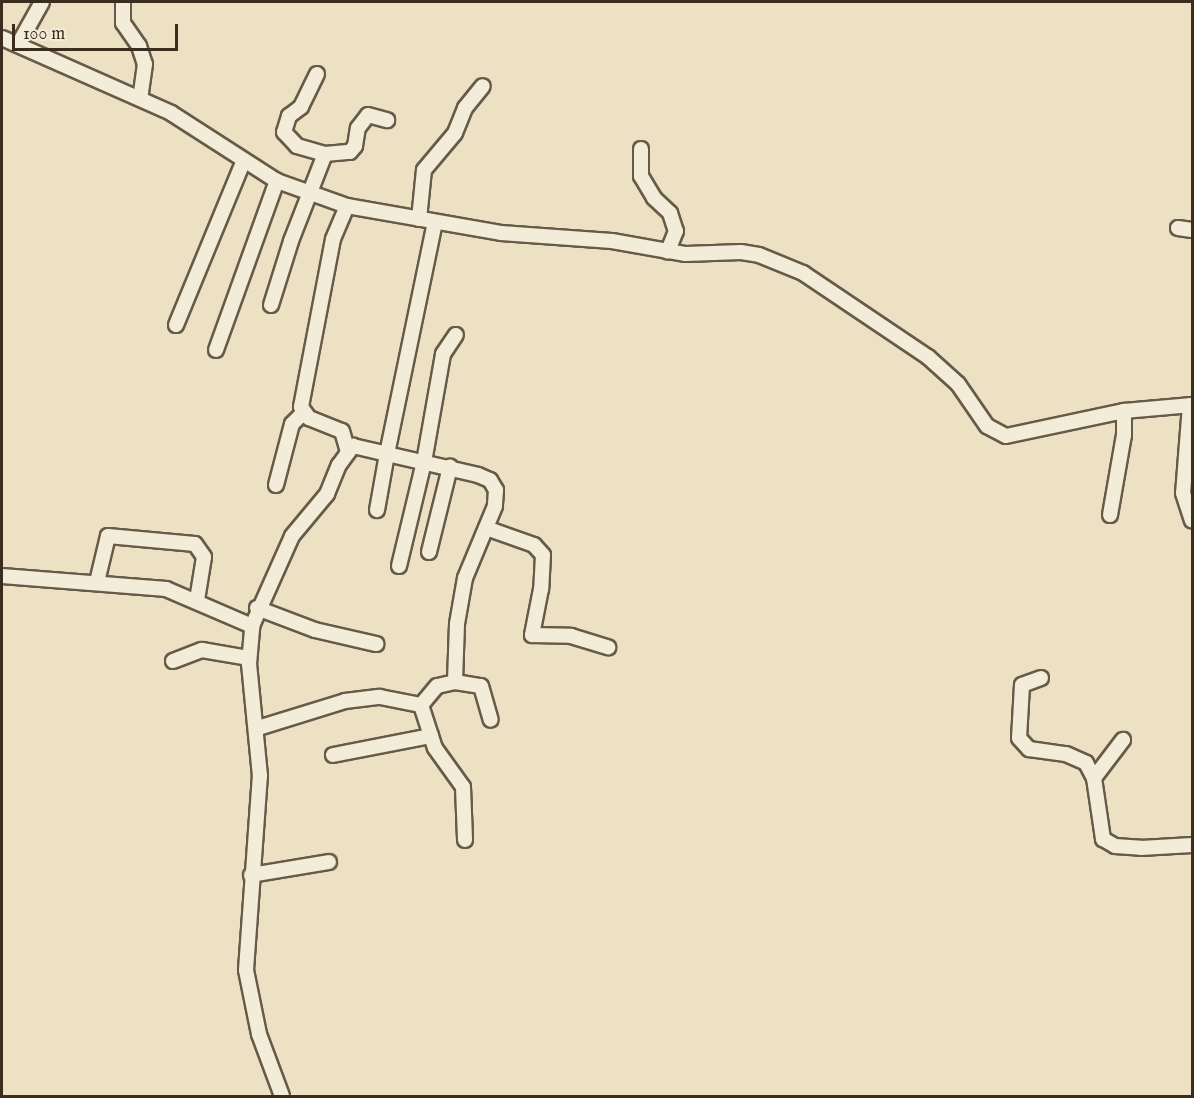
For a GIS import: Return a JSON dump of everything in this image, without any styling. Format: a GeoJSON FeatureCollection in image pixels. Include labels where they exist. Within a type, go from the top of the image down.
{"type":"FeatureCollection","features":[{"type":"Feature","properties":{"kind":"street"},"geometry":{"type":"LineString","coordinates":[[18,45],[42,2]]}},
{"type":"Feature","properties":{"kind":"street"},"geometry":{"type":"LineString","coordinates":[[123,2],[123,22],[139,46],[145,64],[140,99]]}},
{"type":"Feature","properties":{"kind":"street"},"geometry":{"type":"LineString","coordinates":[[2,38],[140,99],[277,181],[347,206],[435,222],[668,251],[748,252],[803,273],[944,369],[987,426],[1006,436],[1124,411],[1191,405],[1183,493],[1192,520]]}},
{"type":"Feature","properties":{"kind":"street"},"geometry":{"type":"LineString","coordinates":[[317,74],[301,107],[289,116],[284,132],[297,146],[325,154],[350,152],[355,147],[358,128],[368,115],[387,120]]}},
{"type":"Feature","properties":{"kind":"street"},"geometry":{"type":"LineString","coordinates":[[419,219],[424,170],[455,133],[465,108],[483,86]]}},
{"type":"Feature","properties":{"kind":"street"},"geometry":{"type":"LineString","coordinates":[[641,148],[641,176],[654,198],[670,213],[675,231],[668,251]]}},
{"type":"Feature","properties":{"kind":"street"},"geometry":{"type":"LineString","coordinates":[[271,305],[291,241],[312,194],[325,154]]}},
{"type":"Feature","properties":{"kind":"street"},"geometry":{"type":"LineString","coordinates":[[176,325],[244,160]]}},
{"type":"Feature","properties":{"kind":"street"},"geometry":{"type":"LineString","coordinates":[[216,350],[277,181]]}},
{"type":"Feature","properties":{"kind":"street"},"geometry":{"type":"LineString","coordinates":[[347,206],[333,239],[313,329],[301,407],[303,413],[342,431],[348,452]]}},
{"type":"Feature","properties":{"kind":"street"},"geometry":{"type":"LineString","coordinates":[[377,510],[435,222]]}},
{"type":"Feature","properties":{"kind":"street"},"geometry":{"type":"LineString","coordinates":[[1178,228],[1192,230]]}},
{"type":"Feature","properties":{"kind":"street"},"geometry":{"type":"LineString","coordinates":[[399,566],[424,462],[443,354],[456,335]]}},
{"type":"Feature","properties":{"kind":"street"},"geometry":{"type":"LineString","coordinates":[[1110,515],[1124,435],[1124,411]]}},
{"type":"Feature","properties":{"kind":"street"},"geometry":{"type":"LineString","coordinates":[[276,485],[292,423],[303,413]]}},
{"type":"Feature","properties":{"kind":"street"},"geometry":{"type":"LineString","coordinates":[[282,1096],[250,1003],[246,934],[260,776],[258,728],[249,658],[252,626],[257,608],[292,536],[327,494],[348,452],[358,446],[478,475],[490,480],[496,490],[495,506],[465,578],[457,624],[455,682]]}},
{"type":"Feature","properties":{"kind":"street"},"geometry":{"type":"LineString","coordinates":[[429,552],[450,467]]}},
{"type":"Feature","properties":{"kind":"street"},"geometry":{"type":"LineString","coordinates":[[486,528],[540,550],[545,564],[532,635],[571,636],[608,647]]}},
{"type":"Feature","properties":{"kind":"street"},"geometry":{"type":"LineString","coordinates":[[97,582],[108,536],[195,544],[204,557],[197,600]]}},
{"type":"Feature","properties":{"kind":"street"},"geometry":{"type":"LineString","coordinates":[[2,576],[166,589],[197,600],[252,626]]}},
{"type":"Feature","properties":{"kind":"street"},"geometry":{"type":"LineString","coordinates":[[257,608],[315,630],[376,644]]}},
{"type":"Feature","properties":{"kind":"street"},"geometry":{"type":"LineString","coordinates":[[173,661],[202,650],[249,658]]}},
{"type":"Feature","properties":{"kind":"street"},"geometry":{"type":"LineString","coordinates":[[1041,678],[1022,685],[1019,738],[1029,749],[1066,754],[1086,763],[1094,778],[1099,830],[1108,843],[1141,848],[1192,846]]}},
{"type":"Feature","properties":{"kind":"street"},"geometry":{"type":"LineString","coordinates":[[421,705],[437,686],[455,682],[481,686],[491,720]]}},
{"type":"Feature","properties":{"kind":"street"},"geometry":{"type":"LineString","coordinates":[[258,728],[345,702],[380,698],[421,705]]}},
{"type":"Feature","properties":{"kind":"street"},"geometry":{"type":"LineString","coordinates":[[421,705],[441,757],[463,787],[465,840]]}},
{"type":"Feature","properties":{"kind":"street"},"geometry":{"type":"LineString","coordinates":[[333,755],[431,736]]}},
{"type":"Feature","properties":{"kind":"street"},"geometry":{"type":"LineString","coordinates":[[1094,778],[1123,740]]}},
{"type":"Feature","properties":{"kind":"street"},"geometry":{"type":"LineString","coordinates":[[251,875],[329,862]]}}]}
